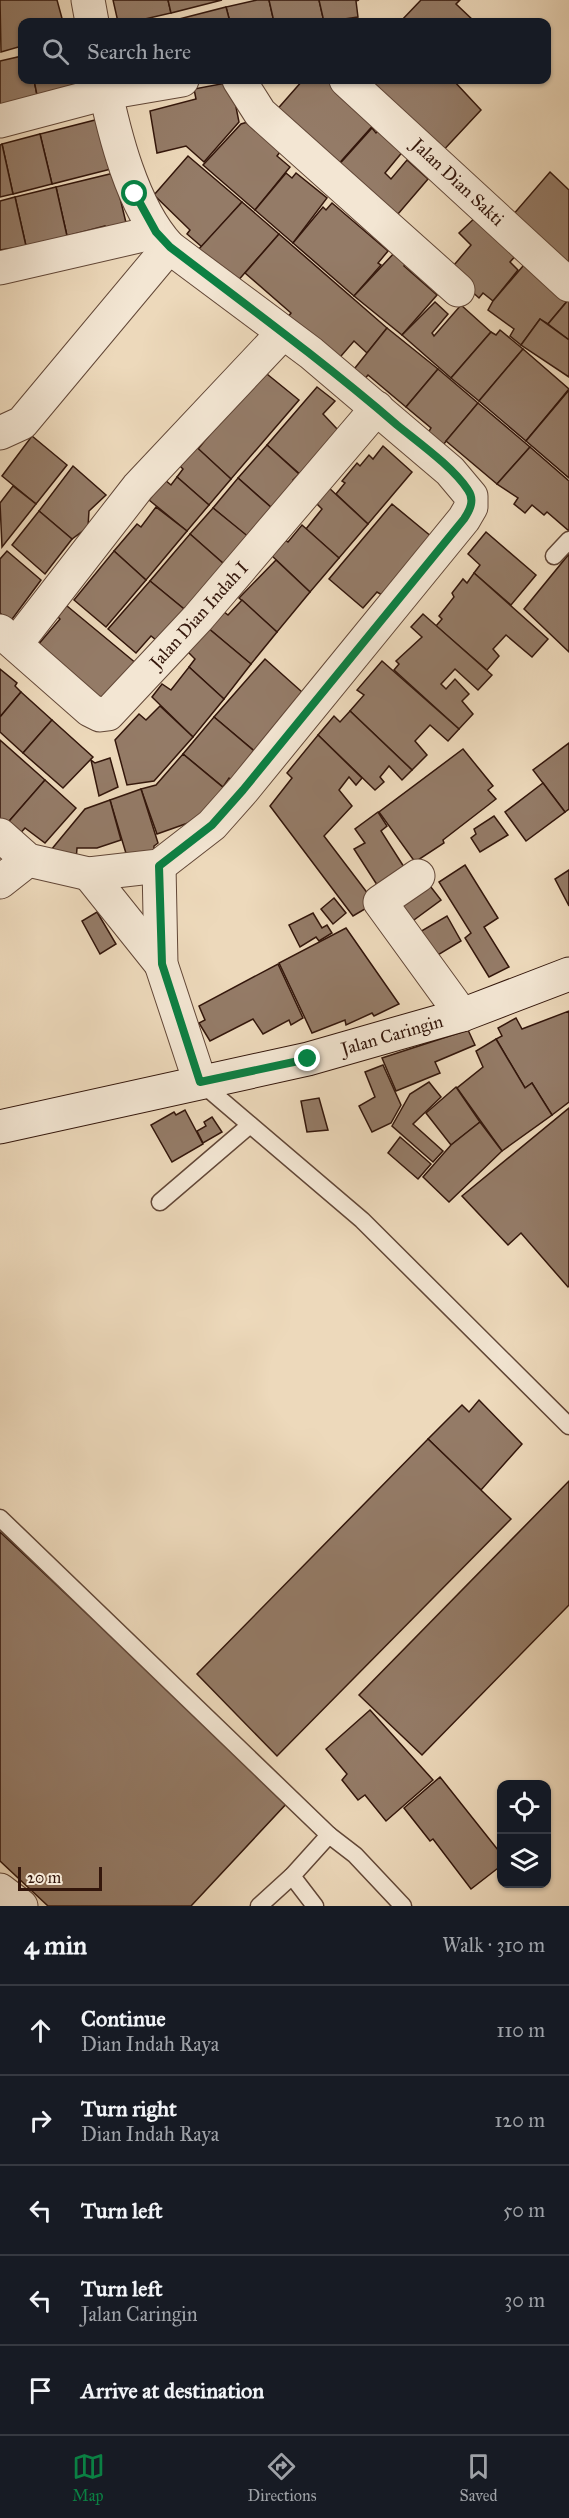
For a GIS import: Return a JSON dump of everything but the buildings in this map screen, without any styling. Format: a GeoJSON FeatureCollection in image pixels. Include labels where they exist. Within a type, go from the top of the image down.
{"type":"FeatureCollection","features":[{"type":"Feature","properties":{"kind":"street"},"geometry":{"type":"LineString","coordinates":[[88,0],[91,18]]}},
{"type":"Feature","properties":{"kind":"street"},"geometry":{"type":"LineString","coordinates":[[0,121],[105,86],[131,84]]}},
{"type":"Feature","properties":{"kind":"street"},"geometry":{"type":"LineString","coordinates":[[242,84],[260,113],[458,290]]}},
{"type":"Feature","properties":{"kind":"street","name":"Jalan Dian Sakti"},"geometry":{"type":"LineString","coordinates":[[350,84],[569,285]]}},
{"type":"Feature","properties":{"kind":"street"},"geometry":{"type":"LineString","coordinates":[[0,835],[28,860],[89,874],[159,866],[212,825],[243,790],[464,519],[471,507],[468,490],[377,408],[163,239],[135,194],[105,86]]}},
{"type":"Feature","properties":{"kind":"street"},"geometry":{"type":"LineString","coordinates":[[0,268],[163,239]]}},
{"type":"Feature","properties":{"kind":"street"},"geometry":{"type":"LineString","coordinates":[[0,433],[22,423],[163,239]]}},
{"type":"Feature","properties":{"kind":"street"},"geometry":{"type":"LineString","coordinates":[[8,638],[138,487],[283,333]]}},
{"type":"Feature","properties":{"kind":"street","name":"Jalan Dian Indah I"},"geometry":{"type":"LineString","coordinates":[[8,638],[90,710],[100,715],[108,714],[198,618],[377,408]]}},
{"type":"Feature","properties":{"kind":"street"},"geometry":{"type":"LineString","coordinates":[[0,882],[28,860]]}},
{"type":"Feature","properties":{"kind":"street"},"geometry":{"type":"LineString","coordinates":[[159,866],[162,964],[200,1082]]}},
{"type":"Feature","properties":{"kind":"street"},"geometry":{"type":"LineString","coordinates":[[89,874],[162,964]]}},
{"type":"Feature","properties":{"kind":"street"},"geometry":{"type":"LineString","coordinates":[[418,876],[380,902],[462,1015]]}},
{"type":"Feature","properties":{"kind":"street","name":"Jalan Caringin"},"geometry":{"type":"LineString","coordinates":[[0,1126],[308,1059],[462,1015],[569,974]]}},
{"type":"Feature","properties":{"kind":"street"},"geometry":{"type":"LineString","coordinates":[[0,1890],[21,1906]]}},
{"type":"Feature","properties":{"kind":"lane"},"geometry":{"type":"LineString","coordinates":[[554,556],[569,540]]}},
{"type":"Feature","properties":{"kind":"lane"},"geometry":{"type":"LineString","coordinates":[[200,1082],[362,1220],[569,1426]]}},
{"type":"Feature","properties":{"kind":"lane"},"geometry":{"type":"LineString","coordinates":[[160,1202],[250,1125]]}},
{"type":"Feature","properties":{"kind":"lane"},"geometry":{"type":"LineString","coordinates":[[0,1518],[329,1835],[355,1855],[402,1906]]}},
{"type":"Feature","properties":{"kind":"lane"},"geometry":{"type":"LineString","coordinates":[[259,1906],[292,1876],[329,1835]]}},
{"type":"Feature","properties":{"kind":"lane"},"geometry":{"type":"LineString","coordinates":[[292,1876],[315,1906]]}},
{"type":"Feature","properties":{"kind":"route"},"geometry":{"type":"LineString","coordinates":[[135,194],[156,232],[170,247],[310,353],[377,408],[450,471],[471,496],[471,507],[464,519],[243,790],[212,825],[159,866],[162,964],[200,1082],[308,1059]]}}]}
